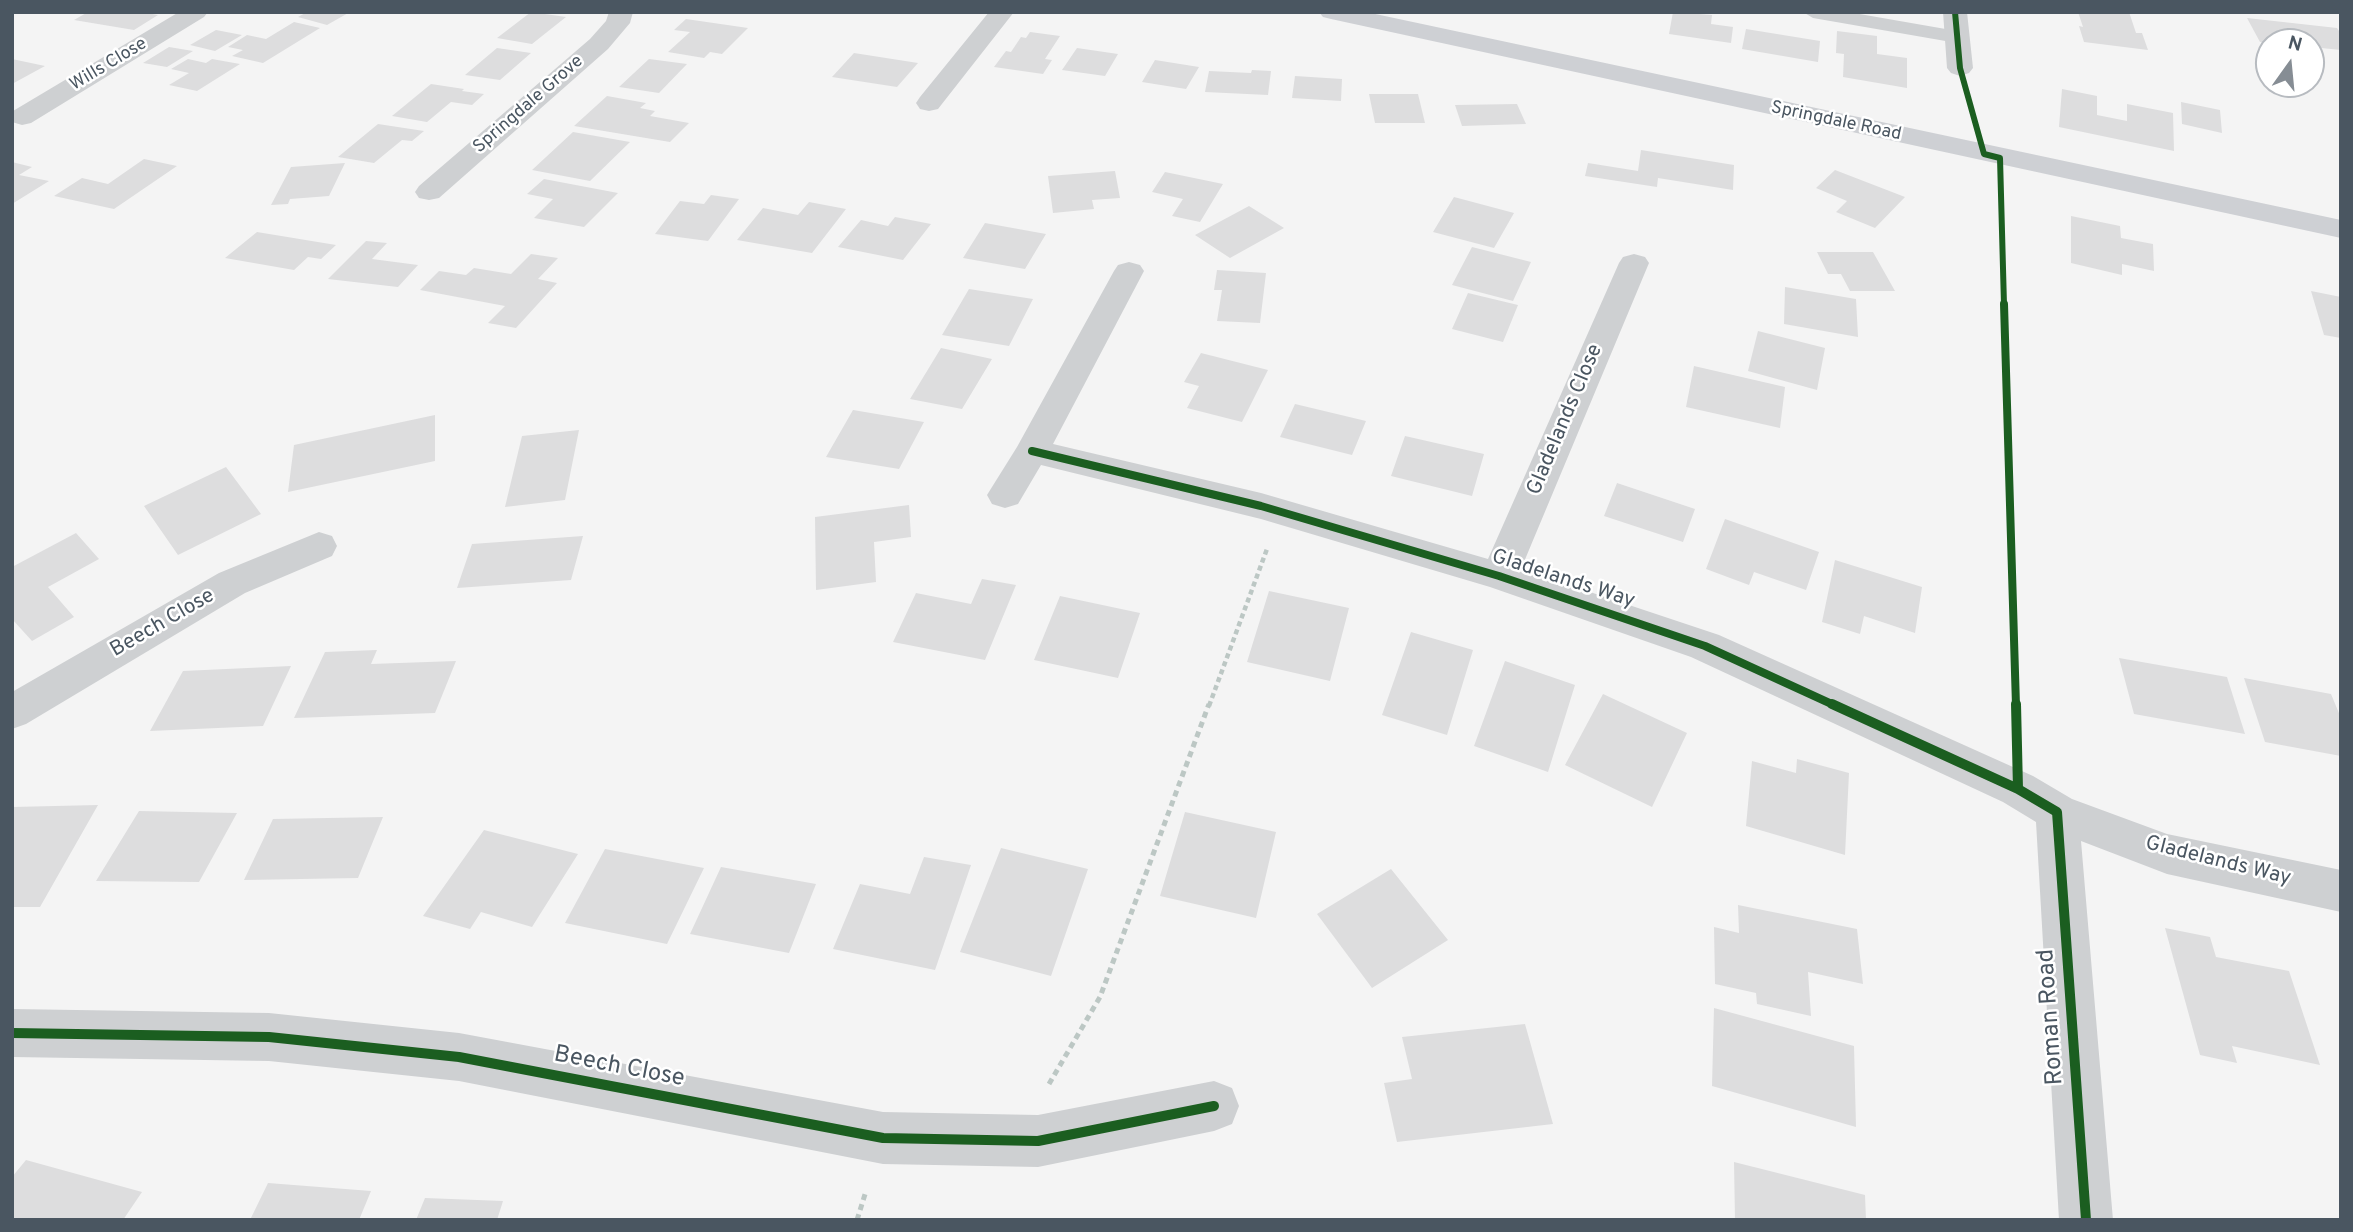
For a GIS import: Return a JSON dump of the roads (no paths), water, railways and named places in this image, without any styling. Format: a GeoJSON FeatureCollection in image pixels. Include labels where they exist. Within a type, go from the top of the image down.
{"type":"FeatureCollection","features":[{"type":"Feature","properties":{"kind":"street","name":"Wills Close"},"geometry":{"type":"LineString","coordinates":[[22,117],[197,12]]}},
{"type":"Feature","properties":{"kind":"street","name":"Springdale Grove"},"geometry":{"type":"LineString","coordinates":[[429,192],[599,44],[618,23],[621,12]]}},
{"type":"Feature","properties":{"kind":"street"},"geometry":{"type":"LineString","coordinates":[[929,103],[1002,12]]}},
{"type":"Feature","properties":{"kind":"street","name":"Springdale Road"},"geometry":{"type":"LineString","coordinates":[[1331,12],[2341,229]]}},
{"type":"Feature","properties":{"kind":"street"},"geometry":{"type":"LineString","coordinates":[[1955,12],[1960,68]]}},
{"type":"Feature","properties":{"kind":"street","name":"Gladelands Close"},"geometry":{"type":"LineString","coordinates":[[1499,576],[1633,263]]}},
{"type":"Feature","properties":{"kind":"street"},"geometry":{"type":"LineString","coordinates":[[1005,495],[1032,452],[1129,271]]}},
{"type":"Feature","properties":{"kind":"street","name":"Gladelands Way"},"geometry":{"type":"LineString","coordinates":[[1032,452],[1281,512],[1499,576],[1705,646],[2018,789],[2057,812],[2167,854],[2341,891]]}},
{"type":"Feature","properties":{"kind":"street","name":"Beech Close"},"geometry":{"type":"LineString","coordinates":[[12,712],[232,583],[319,546]]}},
{"type":"Feature","properties":{"kind":"street","name":"Roman Road"},"geometry":{"type":"LineString","coordinates":[[2057,812],[2086,1220]]}},
{"type":"Feature","properties":{"kind":"street","name":"Beech Close"},"geometry":{"type":"LineString","coordinates":[[12,1033],[269,1037],[459,1057],[883,1138],[1038,1141],[1214,1106]]}},
{"type":"Feature","properties":{"kind":"lane"},"geometry":{"type":"LineString","coordinates":[[1813,12],[1957,37]]}}]}
